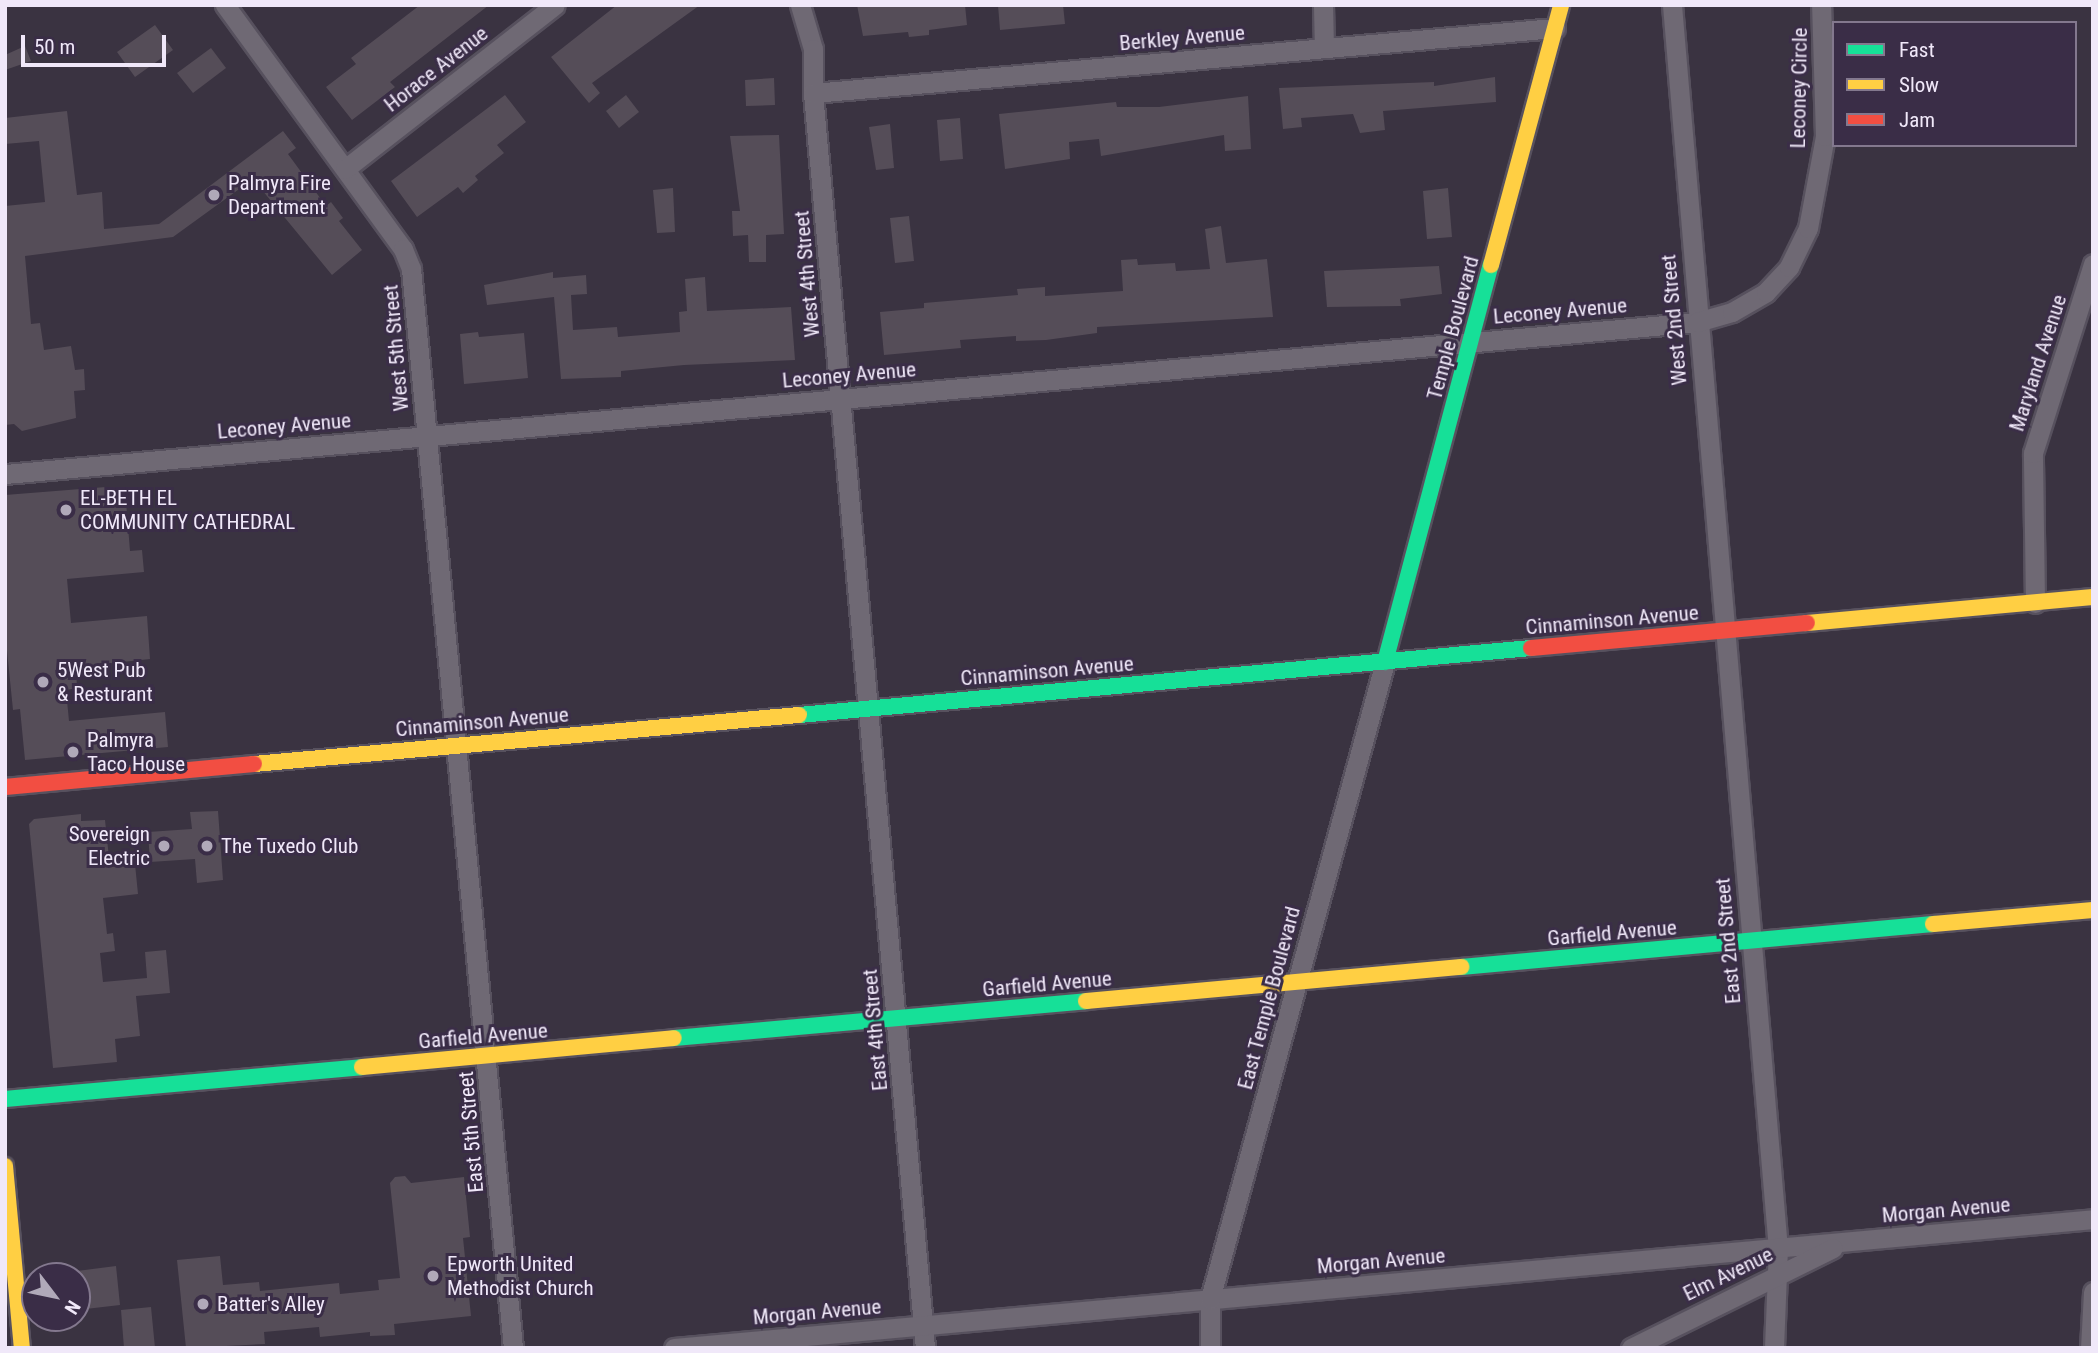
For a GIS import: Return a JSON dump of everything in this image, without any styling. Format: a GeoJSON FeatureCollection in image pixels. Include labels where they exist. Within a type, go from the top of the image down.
{"type":"FeatureCollection","features":[{"type":"Feature","properties":{"kind":"street","name":"West 5th Street"},"geometry":{"type":"LineString","coordinates":[[225,5],[403,249],[411,269],[456,745]]}},
{"type":"Feature","properties":{"kind":"street","name":"Horace Avenue"},"geometry":{"type":"LineString","coordinates":[[345,169],[555,5]]}},
{"type":"Feature","properties":{"kind":"street","name":"West 4th Street"},"geometry":{"type":"LineString","coordinates":[[800,5],[811,32],[813,93],[869,708]]}},
{"type":"Feature","properties":{"kind":"street"},"geometry":{"type":"LineString","coordinates":[[1323,5],[1324,48]]}},
{"type":"Feature","properties":{"kind":"street","name":"Temple Boulevard"},"geometry":{"type":"LineString","coordinates":[[1385,662],[1561,5]]}},
{"type":"Feature","properties":{"kind":"street","name":"West 2nd Street"},"geometry":{"type":"LineString","coordinates":[[1672,5],[1724,631]]}},
{"type":"Feature","properties":{"kind":"street","name":"Leconey Circle"},"geometry":{"type":"LineString","coordinates":[[1697,322],[1731,312],[1766,292],[1789,267],[1808,228],[1825,136],[1826,41],[1821,5]]}},
{"type":"Feature","properties":{"kind":"street","name":"Berkley Avenue"},"geometry":{"type":"LineString","coordinates":[[813,93],[1555,29]]}},
{"type":"Feature","properties":{"kind":"street","name":"Maryland Avenue"},"geometry":{"type":"LineString","coordinates":[[2035,603],[2033,453],[2093,264]]}},
{"type":"Feature","properties":{"kind":"street","name":"Leconey Avenue"},"geometry":{"type":"LineString","coordinates":[[5,474],[1697,322]]}},
{"type":"Feature","properties":{"kind":"street","name":"Cinnaminson Avenue"},"geometry":{"type":"LineString","coordinates":[[5,787],[2093,597]]}},
{"type":"Feature","properties":{"kind":"street","name":"East 2nd Street"},"geometry":{"type":"LineString","coordinates":[[1724,631],[1778,1248],[1774,1348]]}},
{"type":"Feature","properties":{"kind":"street","name":"East Temple Boulevard"},"geometry":{"type":"LineString","coordinates":[[1210,1348],[1210,1299],[1385,662]]}},
{"type":"Feature","properties":{"kind":"street","name":"East 4th Street"},"geometry":{"type":"LineString","coordinates":[[869,708],[925,1348]]}},
{"type":"Feature","properties":{"kind":"street","name":"East 5th Street"},"geometry":{"type":"LineString","coordinates":[[456,745],[488,1057],[513,1348]]}},
{"type":"Feature","properties":{"kind":"street","name":"Garfield Avenue"},"geometry":{"type":"LineString","coordinates":[[5,1100],[2093,910]]}},
{"type":"Feature","properties":{"kind":"street"},"geometry":{"type":"LineString","coordinates":[[5,1166],[12,1312],[22,1348]]}},
{"type":"Feature","properties":{"kind":"street","name":"Morgan Avenue"},"geometry":{"type":"LineString","coordinates":[[674,1348],[2093,1219]]}},
{"type":"Feature","properties":{"kind":"street","name":"Elm Avenue"},"geometry":{"type":"LineString","coordinates":[[1631,1348],[1846,1242]]}},
{"type":"Feature","properties":{"kind":"street"},"geometry":{"type":"LineString","coordinates":[[2090,1348],[2093,1292]]}},
{"type":"Feature","properties":{"kind":"building"},"geometry":{"type":"Polygon","coordinates":[[[420,5],[489,5],[390,82],[395,87],[352,120],[326,87],[356,64],[351,58],[420,5]]]}},
{"type":"Feature","properties":{"kind":"building"},"geometry":{"type":"Polygon","coordinates":[[[617,5],[700,5],[592,83],[600,93],[589,103],[551,57],[617,5]]]}},
{"type":"Feature","properties":{"kind":"building"},"geometry":{"type":"Polygon","coordinates":[[[857,5],[965,5],[967,25],[929,30],[929,35],[909,37],[908,32],[863,36],[857,5]]]}},
{"type":"Feature","properties":{"kind":"building"},"geometry":{"type":"Polygon","coordinates":[[[998,5],[1063,5],[1065,24],[1000,30],[998,5]]]}},
{"type":"Feature","properties":{"kind":"building"},"geometry":{"type":"Polygon","coordinates":[[[155,25],[173,50],[135,77],[117,52],[155,25]]]}},
{"type":"Feature","properties":{"kind":"building"},"geometry":{"type":"Polygon","coordinates":[[[25,46],[31,61],[5,70],[5,55],[25,46]]]}},
{"type":"Feature","properties":{"kind":"building"},"geometry":{"type":"Polygon","coordinates":[[[211,48],[226,68],[193,93],[177,73],[211,48]]]}},
{"type":"Feature","properties":{"kind":"building"},"geometry":{"type":"Polygon","coordinates":[[[1495,77],[1496,102],[1383,111],[1385,130],[1360,133],[1353,114],[1301,118],[1302,127],[1283,129],[1279,88],[1434,82],[1434,86],[1495,77]]]}},
{"type":"Feature","properties":{"kind":"building"},"geometry":{"type":"Polygon","coordinates":[[[774,78],[775,105],[746,106],[745,80],[774,78]]]}},
{"type":"Feature","properties":{"kind":"building"},"geometry":{"type":"Polygon","coordinates":[[[505,95],[526,122],[497,145],[504,153],[475,176],[478,180],[463,193],[458,187],[417,217],[391,181],[505,95]]]}},
{"type":"Feature","properties":{"kind":"building"},"geometry":{"type":"Polygon","coordinates":[[[626,95],[639,112],[619,128],[606,111],[626,95]]]}},
{"type":"Feature","properties":{"kind":"building"},"geometry":{"type":"Polygon","coordinates":[[[1248,96],[1251,149],[1225,151],[1224,135],[1101,156],[1099,139],[1069,142],[1070,159],[1005,169],[999,114],[1116,102],[1117,107],[1159,107],[1248,96]]]}},
{"type":"Feature","properties":{"kind":"building"},"geometry":{"type":"Polygon","coordinates":[[[67,111],[77,195],[102,192],[104,229],[159,224],[283,131],[296,148],[288,154],[326,206],[331,202],[343,218],[339,221],[362,250],[332,275],[253,179],[173,237],[25,256],[31,324],[40,323],[44,350],[71,346],[75,370],[84,369],[85,390],[74,391],[76,418],[22,431],[14,424],[5,425],[5,206],[45,202],[39,141],[5,144],[5,118],[67,111]]]}},
{"type":"Feature","properties":{"kind":"building"},"geometry":{"type":"Polygon","coordinates":[[[960,118],[963,159],[940,161],[937,120],[960,118]]]}},
{"type":"Feature","properties":{"kind":"building"},"geometry":{"type":"Polygon","coordinates":[[[890,124],[894,168],[876,170],[869,127],[890,124]]]}},
{"type":"Feature","properties":{"kind":"building"},"geometry":{"type":"Polygon","coordinates":[[[779,135],[784,234],[766,235],[766,262],[749,262],[748,235],[733,236],[732,211],[740,211],[730,136],[779,135]]]}},
{"type":"Feature","properties":{"kind":"building"},"geometry":{"type":"Polygon","coordinates":[[[673,188],[675,232],[657,233],[653,190],[673,188]]]}},
{"type":"Feature","properties":{"kind":"building"},"geometry":{"type":"Polygon","coordinates":[[[1448,188],[1452,237],[1427,239],[1423,191],[1448,188]]]}},
{"type":"Feature","properties":{"kind":"building"},"geometry":{"type":"Polygon","coordinates":[[[909,216],[914,261],[895,263],[890,218],[909,216]]]}},
{"type":"Feature","properties":{"kind":"building"},"geometry":{"type":"Polygon","coordinates":[[[1221,226],[1226,263],[1267,259],[1273,317],[1097,327],[1097,333],[1046,340],[1016,341],[1016,336],[960,340],[961,348],[884,355],[880,312],[924,308],[924,303],[1018,295],[1017,289],[1045,287],[1045,296],[1123,291],[1121,260],[1137,259],[1138,265],[1175,263],[1176,271],[1210,269],[1205,229],[1221,226]]]}},
{"type":"Feature","properties":{"kind":"building"},"geometry":{"type":"Polygon","coordinates":[[[1439,266],[1442,294],[1400,299],[1401,306],[1327,307],[1324,271],[1439,266]]]}},
{"type":"Feature","properties":{"kind":"building"},"geometry":{"type":"Polygon","coordinates":[[[553,272],[553,278],[586,275],[587,294],[571,295],[573,330],[617,327],[618,337],[680,332],[679,312],[687,311],[685,279],[705,277],[707,311],[791,307],[795,360],[684,365],[621,371],[621,377],[561,379],[554,297],[487,305],[484,285],[553,272]]]}},
{"type":"Feature","properties":{"kind":"building"},"geometry":{"type":"Polygon","coordinates":[[[478,332],[479,337],[524,333],[528,378],[464,384],[460,334],[478,332]]]}},
{"type":"Feature","properties":{"kind":"building"},"geometry":{"type":"Polygon","coordinates":[[[106,487],[125,489],[130,551],[142,550],[144,572],[67,579],[71,623],[147,616],[150,659],[76,667],[77,688],[66,690],[69,721],[165,712],[168,747],[25,760],[20,709],[13,710],[5,631],[5,495],[106,487]]]}},
{"type":"Feature","properties":{"kind":"building"},"geometry":{"type":"Polygon","coordinates":[[[218,811],[223,880],[197,883],[195,859],[150,862],[148,832],[192,829],[190,812],[218,811]]]}},
{"type":"Feature","properties":{"kind":"building"},"geometry":{"type":"Polygon","coordinates":[[[81,814],[81,821],[105,820],[110,867],[135,864],[138,894],[103,898],[107,934],[113,933],[115,951],[100,953],[103,982],[147,978],[145,952],[166,950],[170,993],[136,996],[140,1036],[115,1039],[117,1062],[53,1068],[29,824],[34,819],[81,814]]]}},
{"type":"Feature","properties":{"kind":"building"},"geometry":{"type":"Polygon","coordinates":[[[405,1176],[411,1183],[464,1177],[470,1237],[463,1238],[471,1316],[394,1324],[395,1335],[370,1336],[370,1332],[320,1337],[319,1327],[264,1332],[265,1344],[186,1348],[177,1260],[220,1256],[223,1285],[259,1282],[260,1291],[339,1283],[340,1294],[379,1290],[378,1280],[400,1278],[390,1183],[395,1177],[405,1176]]]}},
{"type":"Feature","properties":{"kind":"building"},"geometry":{"type":"Polygon","coordinates":[[[116,1266],[120,1305],[91,1308],[91,1269],[116,1266]]]}},
{"type":"Feature","properties":{"kind":"building"},"geometry":{"type":"Polygon","coordinates":[[[151,1307],[155,1348],[124,1348],[121,1310],[151,1307]]]}},
{"type":"Feature","properties":{"kind":"traffic: fast"},"geometry":{"type":"LineString","coordinates":[[1385,662],[1491,265]]}},
{"type":"Feature","properties":{"kind":"traffic: fast"},"geometry":{"type":"LineString","coordinates":[[799,715],[1531,648]]}},
{"type":"Feature","properties":{"kind":"traffic: fast"},"geometry":{"type":"LineString","coordinates":[[1461,967],[1933,924]]}},
{"type":"Feature","properties":{"kind":"traffic: fast"},"geometry":{"type":"LineString","coordinates":[[674,1038],[1086,1001]]}},
{"type":"Feature","properties":{"kind":"traffic: fast"},"geometry":{"type":"LineString","coordinates":[[5,1099],[362,1067]]}},
{"type":"Feature","properties":{"kind":"traffic: slow"},"geometry":{"type":"LineString","coordinates":[[1491,265],[1561,5]]}},
{"type":"Feature","properties":{"kind":"traffic: slow"},"geometry":{"type":"LineString","coordinates":[[1807,623],[2093,597]]}},
{"type":"Feature","properties":{"kind":"traffic: slow"},"geometry":{"type":"LineString","coordinates":[[254,764],[799,715]]}},
{"type":"Feature","properties":{"kind":"traffic: slow"},"geometry":{"type":"LineString","coordinates":[[1933,924],[2093,910]]}},
{"type":"Feature","properties":{"kind":"traffic: slow"},"geometry":{"type":"LineString","coordinates":[[1086,1001],[1461,967]]}},
{"type":"Feature","properties":{"kind":"traffic: slow"},"geometry":{"type":"LineString","coordinates":[[362,1067],[674,1038]]}},
{"type":"Feature","properties":{"kind":"traffic: slow"},"geometry":{"type":"LineString","coordinates":[[5,1166],[22,1348]]}},
{"type":"Feature","properties":{"kind":"traffic: jam"},"geometry":{"type":"LineString","coordinates":[[1531,648],[1807,623]]}},
{"type":"Feature","properties":{"kind":"traffic: jam"},"geometry":{"type":"LineString","coordinates":[[5,787],[254,764]]}},
{"type":"Feature","properties":{"kind":"place","name":"Palmyra Fire Department"},"geometry":{"type":"Point","coordinates":[214,195]}},
{"type":"Feature","properties":{"kind":"place","name":"EL-BETH EL COMMUNITY CATHEDRAL"},"geometry":{"type":"Point","coordinates":[66,510]}},
{"type":"Feature","properties":{"kind":"place","name":"5West Pub & Resturant"},"geometry":{"type":"Point","coordinates":[43,682]}},
{"type":"Feature","properties":{"kind":"place","name":"Palmyra Taco House"},"geometry":{"type":"Point","coordinates":[73,752]}},
{"type":"Feature","properties":{"kind":"place","name":"Sovereign Electric"},"geometry":{"type":"Point","coordinates":[164,846]}},
{"type":"Feature","properties":{"kind":"place","name":"The Tuxedo Club"},"geometry":{"type":"Point","coordinates":[207,846]}},
{"type":"Feature","properties":{"kind":"place","name":"Epworth United Methodist Church"},"geometry":{"type":"Point","coordinates":[433,1276]}},
{"type":"Feature","properties":{"kind":"place","name":"Batter's Alley"},"geometry":{"type":"Point","coordinates":[203,1304]}}]}
